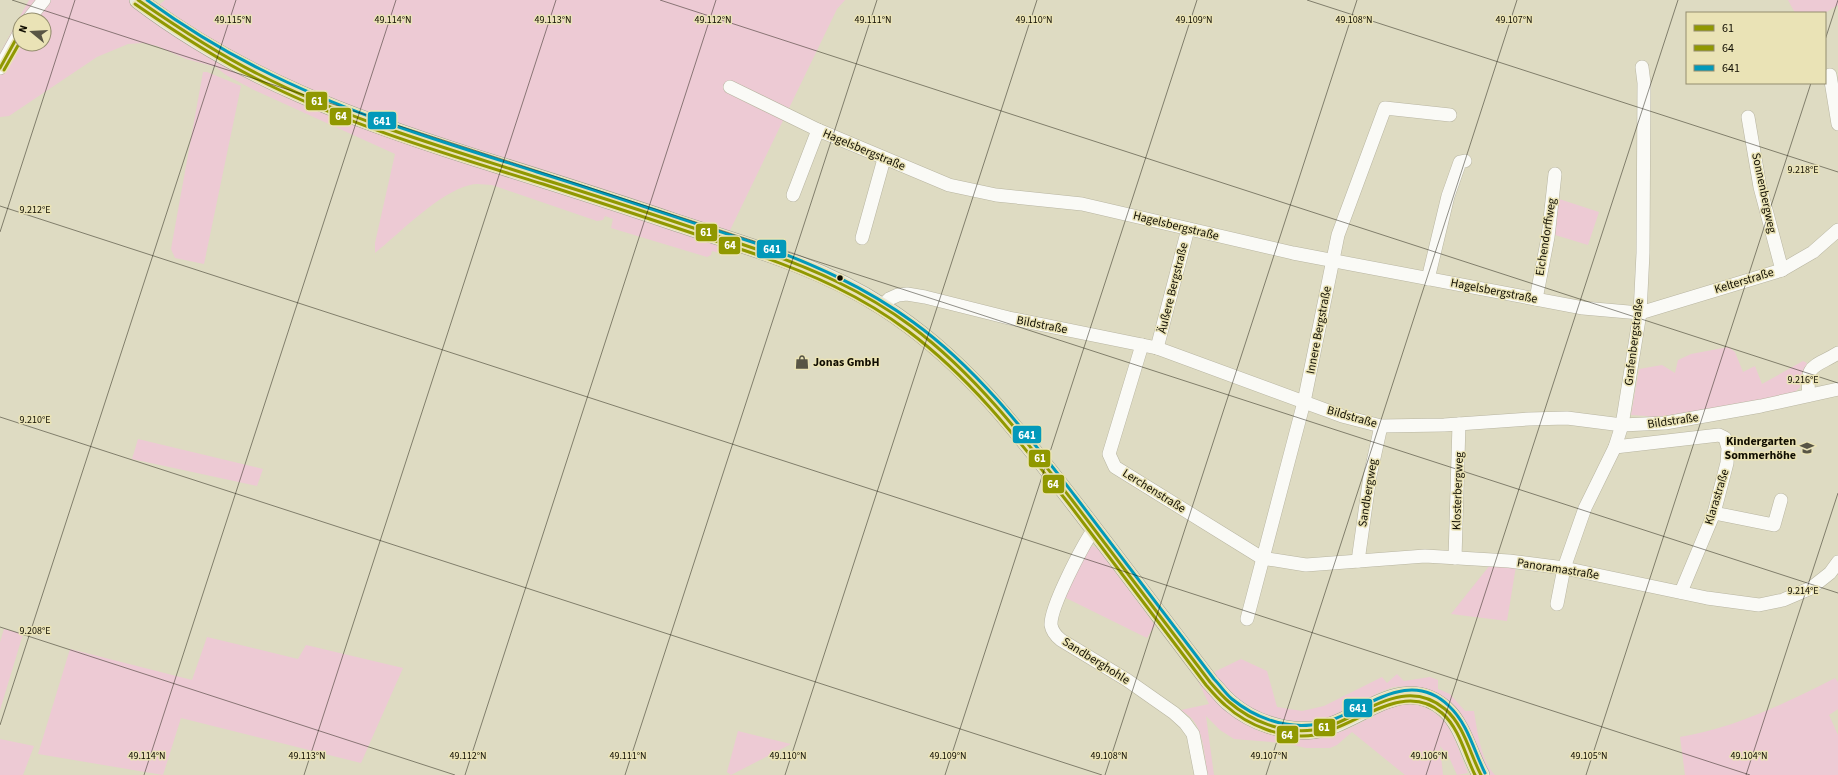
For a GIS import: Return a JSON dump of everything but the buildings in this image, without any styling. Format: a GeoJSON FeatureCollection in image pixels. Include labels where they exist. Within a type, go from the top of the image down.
{"type":"FeatureCollection","features":[{"type":"Feature","properties":{"kind":"main road"},"geometry":{"type":"LineString","coordinates":[[138,0],[170,23],[230,61],[276,84],[330,108],[385,129],[621,204],[776,256],[839,282],[882,306],[928,339],[973,380],[1014,426],[1210,682],[1231,705],[1251,717],[1271,726],[1296,730],[1313,730],[1338,724],[1382,701],[1400,695],[1422,696],[1431,699],[1445,709],[1456,723],[1481,775]]}},
{"type":"Feature","properties":{"kind":"street"},"geometry":{"type":"LineString","coordinates":[[31,12],[36,0]]}},
{"type":"Feature","properties":{"kind":"street"},"geometry":{"type":"LineString","coordinates":[[34,12],[44,0]]}},
{"type":"Feature","properties":{"kind":"street"},"geometry":{"type":"LineString","coordinates":[[0,68],[12,46]]}},
{"type":"Feature","properties":{"kind":"street","name":"Grafenbergstraße"},"geometry":{"type":"LineString","coordinates":[[1557,604],[1564,568],[1585,508],[1615,447],[1622,425],[1640,313],[1644,83],[1642,68]]}},
{"type":"Feature","properties":{"kind":"street"},"geometry":{"type":"LineString","coordinates":[[1830,75],[1838,124]]}},
{"type":"Feature","properties":{"kind":"street","name":"Hagelsbergstraße"},"geometry":{"type":"LineString","coordinates":[[730,87],[818,130],[949,185],[996,195],[1082,204],[1293,253],[1583,308],[1640,313]]}},
{"type":"Feature","properties":{"kind":"street","name":"Innere Bergstraße"},"geometry":{"type":"LineString","coordinates":[[1247,619],[1304,402],[1338,236],[1385,108],[1450,115]]}},
{"type":"Feature","properties":{"kind":"street","name":"Sonnenbergweg"},"geometry":{"type":"LineString","coordinates":[[1748,116],[1760,187],[1782,270]]}},
{"type":"Feature","properties":{"kind":"street"},"geometry":{"type":"LineString","coordinates":[[793,195],[818,130]]}},
{"type":"Feature","properties":{"kind":"street"},"geometry":{"type":"LineString","coordinates":[[862,238],[884,159]]}},
{"type":"Feature","properties":{"kind":"street"},"geometry":{"type":"LineString","coordinates":[[1428,279],[1448,196],[1460,162],[1465,162]]}},
{"type":"Feature","properties":{"kind":"street","name":"Eichendorffweg"},"geometry":{"type":"LineString","coordinates":[[1536,299],[1548,237],[1555,174]]}},
{"type":"Feature","properties":{"kind":"street","name":"Äußere Bergstraße"},"geometry":{"type":"LineString","coordinates":[[1157,348],[1188,229]]}},
{"type":"Feature","properties":{"kind":"street","name":"Kelterstraße"},"geometry":{"type":"LineString","coordinates":[[1640,313],[1782,270],[1813,252],[1838,230]]}},
{"type":"Feature","properties":{"kind":"street","name":"Bildstraße"},"geometry":{"type":"LineString","coordinates":[[882,306],[889,299],[898,295],[907,294],[1009,318],[1157,348],[1342,416],[1381,426],[1401,427],[1459,424],[1529,418],[1567,418],[1622,425],[1665,423],[1761,406],[1838,390]]}},
{"type":"Feature","properties":{"kind":"street","name":"Lerchenstraße"},"geometry":{"type":"LineString","coordinates":[[1142,345],[1109,454],[1115,467],[1262,558]]}},
{"type":"Feature","properties":{"kind":"street"},"geometry":{"type":"LineString","coordinates":[[1810,395],[1807,381],[1808,372],[1813,366],[1838,353]]}},
{"type":"Feature","properties":{"kind":"street","name":"Klosterbergweg"},"geometry":{"type":"LineString","coordinates":[[1456,558],[1459,424]]}},
{"type":"Feature","properties":{"kind":"street","name":"Sandbergweg"},"geometry":{"type":"LineString","coordinates":[[1358,561],[1370,476],[1381,426]]}},
{"type":"Feature","properties":{"kind":"street","name":"Klarastraße"},"geometry":{"type":"LineString","coordinates":[[1615,447],[1719,435],[1725,438],[1728,448],[1727,464],[1714,513],[1681,592]]}},
{"type":"Feature","properties":{"kind":"street"},"geometry":{"type":"LineString","coordinates":[[1714,513],[1774,525],[1781,500]]}},
{"type":"Feature","properties":{"kind":"street","name":"Sandberghohle"},"geometry":{"type":"LineString","coordinates":[[1094,529],[1082,548],[1055,608],[1051,620],[1051,627],[1054,634],[1061,640],[1127,680],[1174,713],[1185,723],[1194,734],[1201,775]]}},
{"type":"Feature","properties":{"kind":"street","name":"Panoramastraße"},"geometry":{"type":"LineString","coordinates":[[1262,558],[1306,565],[1425,556],[1508,561],[1564,568],[1707,598],[1759,605],[1783,600],[1811,588],[1830,573],[1838,562]]}},
{"type":"Feature","properties":{"kind":"shaded area"},"geometry":{"type":"Polygon","coordinates":[[[29,0],[152,0],[159,5],[165,0],[845,0],[837,9],[719,253],[712,251],[711,255],[707,257],[611,228],[613,219],[605,216],[603,220],[597,221],[492,185],[478,184],[458,189],[433,204],[375,253],[375,243],[395,154],[254,90],[226,75],[216,67],[186,59],[157,46],[143,43],[128,44],[97,57],[9,116],[0,117],[0,53],[12,31],[12,52],[52,52],[52,12],[22,12],[29,0]]]}},
{"type":"Feature","properties":{"kind":"shaded area"},"geometry":{"type":"Polygon","coordinates":[[[1788,0],[1838,0],[1838,5],[1826,12],[1794,12],[1788,0]]]}},
{"type":"Feature","properties":{"kind":"shaded area"},"geometry":{"type":"Polygon","coordinates":[[[203,72],[207,72],[241,86],[204,264],[175,258],[171,249],[203,72]]]}},
{"type":"Feature","properties":{"kind":"shaded area"},"geometry":{"type":"Polygon","coordinates":[[[1556,198],[1599,212],[1588,245],[1552,234],[1556,198]]]}},
{"type":"Feature","properties":{"kind":"shaded area"},"geometry":{"type":"Polygon","coordinates":[[[1728,347],[1735,352],[1743,372],[1755,366],[1762,384],[1803,361],[1807,363],[1801,375],[1800,387],[1793,394],[1662,419],[1631,415],[1639,369],[1662,365],[1675,373],[1678,360],[1691,354],[1728,347]]]}},
{"type":"Feature","properties":{"kind":"shaded area"},"geometry":{"type":"Polygon","coordinates":[[[138,439],[263,469],[257,486],[132,459],[138,439]]]}},
{"type":"Feature","properties":{"kind":"shaded area"},"geometry":{"type":"Polygon","coordinates":[[[1088,546],[1093,546],[1098,549],[1155,625],[1147,638],[1064,597],[1088,546]]]}},
{"type":"Feature","properties":{"kind":"shaded area"},"geometry":{"type":"Polygon","coordinates":[[[1490,565],[1516,566],[1507,621],[1451,614],[1490,565]]]}},
{"type":"Feature","properties":{"kind":"shaded area"},"geometry":{"type":"Polygon","coordinates":[[[4,629],[23,634],[0,710],[0,642],[4,629]]]}},
{"type":"Feature","properties":{"kind":"shaded area"},"geometry":{"type":"Polygon","coordinates":[[[207,637],[298,659],[306,645],[403,668],[361,763],[181,718],[163,775],[38,754],[70,649],[192,680],[207,637]]]}},
{"type":"Feature","properties":{"kind":"shaded area"},"geometry":{"type":"Polygon","coordinates":[[[1241,659],[1267,671],[1277,707],[1302,711],[1324,706],[1382,677],[1387,683],[1397,674],[1404,681],[1430,677],[1438,680],[1438,689],[1450,694],[1465,711],[1474,711],[1478,736],[1483,754],[1490,769],[1495,775],[1488,775],[1418,688],[1395,687],[1382,691],[1345,712],[1331,717],[1303,721],[1288,720],[1261,713],[1248,706],[1233,695],[1213,676],[1216,671],[1241,659]]]}},
{"type":"Feature","properties":{"kind":"shaded area"},"geometry":{"type":"Polygon","coordinates":[[[1835,678],[1838,682],[1838,709],[1829,715],[1838,735],[1838,775],[1685,775],[1680,737],[1721,728],[1760,714],[1835,678]]]}},
{"type":"Feature","properties":{"kind":"shaded area"},"geometry":{"type":"Polygon","coordinates":[[[1198,681],[1226,709],[1250,726],[1259,731],[1286,736],[1316,737],[1340,732],[1353,727],[1389,708],[1401,705],[1414,705],[1427,708],[1440,717],[1449,728],[1468,773],[1457,775],[1449,757],[1440,746],[1443,775],[1405,775],[1352,732],[1337,745],[1330,748],[1306,748],[1284,743],[1234,739],[1220,730],[1206,716],[1214,775],[1207,775],[1200,732],[1192,719],[1181,710],[1209,704],[1198,681]]]}},
{"type":"Feature","properties":{"kind":"shaded area"},"geometry":{"type":"Polygon","coordinates":[[[738,731],[791,744],[731,775],[727,772],[738,731]]]}},
{"type":"Feature","properties":{"kind":"shaded area"},"geometry":{"type":"Polygon","coordinates":[[[0,739],[34,746],[23,775],[0,775],[0,739]]]}},
{"type":"Feature","properties":{"kind":"transit line","name":"61"},"geometry":{"type":"LineString","coordinates":[[138,0],[182,30],[227,57],[258,74],[327,105],[398,132],[623,204],[777,256],[817,272],[856,291],[893,313],[911,326],[956,365],[998,408],[1036,453],[1210,682],[1229,702],[1238,709],[1268,725],[1302,731],[1330,726],[1379,703],[1395,698],[1412,696],[1428,699],[1445,709],[1457,723],[1481,775]]}},
{"type":"Feature","properties":{"kind":"transit line","name":"641"},"geometry":{"type":"LineString","coordinates":[[147,0],[216,45],[260,69],[327,100],[431,138],[758,244],[819,268],[857,287],[895,309],[937,340],[980,381],[1020,426],[1214,679],[1232,699],[1250,711],[1269,720],[1290,725],[1311,725],[1329,721],[1398,692],[1415,690],[1432,694],[1456,713],[1466,729],[1485,773]]}},
{"type":"Feature","properties":{"kind":"transit line","name":"64"},"geometry":{"type":"LineString","coordinates":[[135,4],[179,34],[224,61],[290,95],[325,110],[434,150],[543,184],[755,254],[815,277],[854,296],[908,331],[974,390],[994,412],[1069,504],[1206,685],[1234,713],[1267,730],[1303,736],[1315,735],[1331,730],[1379,708],[1395,703],[1411,701],[1427,704],[1442,713],[1448,719],[1462,742],[1475,775]]}},
{"type":"Feature","properties":{"kind":"transit line","name":"61"},"geometry":{"type":"LineString","coordinates":[[0,68],[12,46]]}},
{"type":"Feature","properties":{"kind":"transit line","name":"64"},"geometry":{"type":"LineString","coordinates":[[4,70],[14,52]]}},
{"type":"Feature","properties":{"kind":"place","name":"Jonas GmbH"},"geometry":{"type":"Point","coordinates":[802,362]}},
{"type":"Feature","properties":{"kind":"place","name":"Kindergarten Sommerhöhe"},"geometry":{"type":"Point","coordinates":[1807,448]}}]}
